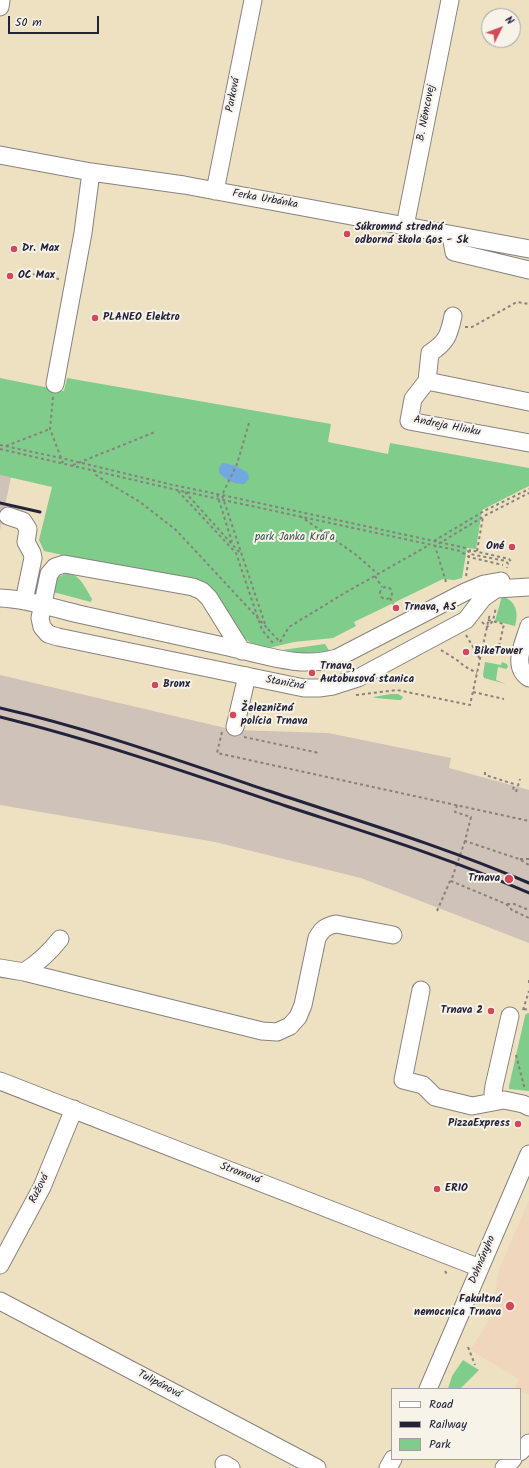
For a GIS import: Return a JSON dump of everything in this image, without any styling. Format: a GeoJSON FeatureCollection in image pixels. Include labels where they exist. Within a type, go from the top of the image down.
{"type":"FeatureCollection","features":[{"type":"Feature","properties":{"kind":"street"},"geometry":{"type":"LineString","coordinates":[[0,7],[1,0]]}},
{"type":"Feature","properties":{"kind":"street","name":"Parková"},"geometry":{"type":"LineString","coordinates":[[215,191],[253,0]]}},
{"type":"Feature","properties":{"kind":"street","name":"B. Němcovej"},"geometry":{"type":"LineString","coordinates":[[405,226],[450,0]]}},
{"type":"Feature","properties":{"kind":"street","name":"Ferka Urbánka"},"geometry":{"type":"LineString","coordinates":[[0,156],[215,191],[529,249]]}},
{"type":"Feature","properties":{"kind":"street"},"geometry":{"type":"LineString","coordinates":[[55,384],[83,234],[91,172]]}},
{"type":"Feature","properties":{"kind":"street"},"geometry":{"type":"LineString","coordinates":[[451,235],[454,252],[529,270]]}},
{"type":"Feature","properties":{"kind":"street"},"geometry":{"type":"LineString","coordinates":[[451,322],[441,346],[430,353],[427,381],[529,402]]}},
{"type":"Feature","properties":{"kind":"street","name":"Andreja Hlinku"},"geometry":{"type":"LineString","coordinates":[[427,381],[413,400],[409,421],[529,443]]}},
{"type":"Feature","properties":{"kind":"street"},"geometry":{"type":"LineString","coordinates":[[8,516],[23,521],[28,529],[26,542],[33,558],[24,601]]}},
{"type":"Feature","properties":{"kind":"street","name":"Staničná"},"geometry":{"type":"LineString","coordinates":[[242,651],[209,598],[202,591],[193,588],[64,564],[55,567],[49,574],[40,618],[42,627],[48,634],[304,688],[333,686],[358,678],[466,620],[483,598],[496,590],[529,586]]}},
{"type":"Feature","properties":{"kind":"street","name":"Staničná"},"geometry":{"type":"LineString","coordinates":[[43,605],[273,658],[308,663],[338,658],[465,592],[484,584],[503,581],[518,582],[529,586]]}},
{"type":"Feature","properties":{"kind":"street"},"geometry":{"type":"LineString","coordinates":[[0,598],[43,605]]}},
{"type":"Feature","properties":{"kind":"street"},"geometry":{"type":"LineString","coordinates":[[523,647],[520,667],[522,672],[529,678]]}},
{"type":"Feature","properties":{"kind":"street"},"geometry":{"type":"LineString","coordinates":[[231,732],[247,676]]}},
{"type":"Feature","properties":{"kind":"street"},"geometry":{"type":"LineString","coordinates":[[12,970],[262,1031],[277,1032],[290,1026],[298,1017],[303,1005],[317,938],[321,931],[328,926],[336,924],[393,935]]}},
{"type":"Feature","properties":{"kind":"street"},"geometry":{"type":"LineString","coordinates":[[12,970],[36,964],[60,939]]}},
{"type":"Feature","properties":{"kind":"street"},"geometry":{"type":"LineString","coordinates":[[421,990],[403,1080],[423,1086],[435,1097],[472,1106],[504,1100],[523,1104],[528,1100]]}},
{"type":"Feature","properties":{"kind":"street"},"geometry":{"type":"LineString","coordinates":[[495,1101],[493,1093],[494,1086],[518,1013]]}},
{"type":"Feature","properties":{"kind":"street","name":"Stromová"},"geometry":{"type":"LineString","coordinates":[[0,1081],[480,1268]]}},
{"type":"Feature","properties":{"kind":"street","name":"Ružová"},"geometry":{"type":"LineString","coordinates":[[0,1265],[42,1187],[74,1109]]}},
{"type":"Feature","properties":{"kind":"street","name":"Dohnányho"},"geometry":{"type":"LineString","coordinates":[[428,1388],[529,1154]]}},
{"type":"Feature","properties":{"kind":"street","name":"Tulipánová"},"geometry":{"type":"LineString","coordinates":[[0,1301],[317,1468]]}},
{"type":"Feature","properties":{"kind":"street"},"geometry":{"type":"LineString","coordinates":[[521,1451],[529,1443]]}},
{"type":"Feature","properties":{"kind":"path"},"geometry":{"type":"LineString","coordinates":[[21,272],[74,282]]}},
{"type":"Feature","properties":{"kind":"path"},"geometry":{"type":"LineString","coordinates":[[451,322],[472,327],[517,302],[529,304]]}},
{"type":"Feature","properties":{"kind":"path"},"geometry":{"type":"LineString","coordinates":[[55,384],[50,429],[63,463]]}},
{"type":"Feature","properties":{"kind":"path"},"geometry":{"type":"LineString","coordinates":[[249,422],[237,464],[222,495],[263,622],[268,629]]}},
{"type":"Feature","properties":{"kind":"path"},"geometry":{"type":"LineString","coordinates":[[0,449],[50,429]]}},
{"type":"Feature","properties":{"kind":"path"},"geometry":{"type":"LineString","coordinates":[[72,465],[155,432]]}},
{"type":"Feature","properties":{"kind":"path"},"geometry":{"type":"LineString","coordinates":[[0,445],[79,462],[173,485],[466,548],[509,559],[512,563]]}},
{"type":"Feature","properties":{"kind":"path"},"geometry":{"type":"LineString","coordinates":[[0,449],[177,490],[434,546],[460,551],[469,550]]}},
{"type":"Feature","properties":{"kind":"path"},"geometry":{"type":"LineString","coordinates":[[90,465],[96,475],[140,502],[176,530],[280,642]]}},
{"type":"Feature","properties":{"kind":"path"},"geometry":{"type":"LineString","coordinates":[[173,485],[236,553]]}},
{"type":"Feature","properties":{"kind":"path"},"geometry":{"type":"LineString","coordinates":[[433,542],[484,512],[529,489]]}},
{"type":"Feature","properties":{"kind":"path"},"geometry":{"type":"LineString","coordinates":[[184,491],[241,554]]}},
{"type":"Feature","properties":{"kind":"path"},"geometry":{"type":"LineString","coordinates":[[434,546],[483,517],[529,493]]}},
{"type":"Feature","properties":{"kind":"path"},"geometry":{"type":"LineString","coordinates":[[216,494],[262,630],[274,644]]}},
{"type":"Feature","properties":{"kind":"path"},"geometry":{"type":"LineString","coordinates":[[300,516],[355,554],[378,574]]}},
{"type":"Feature","properties":{"kind":"path"},"geometry":{"type":"LineString","coordinates":[[477,552],[483,517]]}},
{"type":"Feature","properties":{"kind":"path"},"geometry":{"type":"LineString","coordinates":[[278,646],[289,627],[429,544]]}},
{"type":"Feature","properties":{"kind":"path"},"geometry":{"type":"LineString","coordinates":[[434,546],[446,582]]}},
{"type":"Feature","properties":{"kind":"path"},"geometry":{"type":"LineString","coordinates":[[465,580],[470,554],[469,550]]}},
{"type":"Feature","properties":{"kind":"path"},"geometry":{"type":"LineString","coordinates":[[460,551],[469,558],[503,565]]}},
{"type":"Feature","properties":{"kind":"path"},"geometry":{"type":"LineString","coordinates":[[470,554],[506,561],[508,564],[506,570]]}},
{"type":"Feature","properties":{"kind":"path"},"geometry":{"type":"LineString","coordinates":[[375,576],[382,587]]}},
{"type":"Feature","properties":{"kind":"path"},"geometry":{"type":"LineString","coordinates":[[382,587],[387,586],[392,590],[390,598]]}},
{"type":"Feature","properties":{"kind":"path"},"geometry":{"type":"LineString","coordinates":[[382,587],[379,592],[380,596],[384,599],[390,598]]}},
{"type":"Feature","properties":{"kind":"path"},"geometry":{"type":"LineString","coordinates":[[390,598],[396,608]]}},
{"type":"Feature","properties":{"kind":"path"},"geometry":{"type":"LineString","coordinates":[[486,627],[493,621],[497,602]]}},
{"type":"Feature","properties":{"kind":"path"},"geometry":{"type":"LineString","coordinates":[[353,693],[361,694],[397,690],[470,705],[478,673],[486,627],[492,607]]}},
{"type":"Feature","properties":{"kind":"path"},"geometry":{"type":"LineString","coordinates":[[488,620],[504,624],[498,651]]}},
{"type":"Feature","properties":{"kind":"path"},"geometry":{"type":"LineString","coordinates":[[466,634],[480,660]]}},
{"type":"Feature","properties":{"kind":"path"},"geometry":{"type":"LineString","coordinates":[[483,647],[498,651],[523,647]]}},
{"type":"Feature","properties":{"kind":"path"},"geometry":{"type":"LineString","coordinates":[[438,648],[464,666],[478,673]]}},
{"type":"Feature","properties":{"kind":"path"},"geometry":{"type":"LineString","coordinates":[[473,692],[504,699]]}},
{"type":"Feature","properties":{"kind":"path"},"geometry":{"type":"LineString","coordinates":[[318,753],[231,732],[217,753],[529,821]]}},
{"type":"Feature","properties":{"kind":"path"},"geometry":{"type":"LineString","coordinates":[[486,772],[485,775],[514,784],[513,791]]}},
{"type":"Feature","properties":{"kind":"path"},"geometry":{"type":"LineString","coordinates":[[516,792],[520,779]]}},
{"type":"Feature","properties":{"kind":"path"},"geometry":{"type":"LineString","coordinates":[[437,911],[451,881],[465,841],[471,817],[455,812],[457,805]]}},
{"type":"Feature","properties":{"kind":"path"},"geometry":{"type":"LineString","coordinates":[[465,841],[519,859],[529,865]]}},
{"type":"Feature","properties":{"kind":"path"},"geometry":{"type":"LineString","coordinates":[[519,859],[529,860]]}},
{"type":"Feature","properties":{"kind":"path"},"geometry":{"type":"LineString","coordinates":[[451,881],[506,904],[512,910],[529,918]]}},
{"type":"Feature","properties":{"kind":"path"},"geometry":{"type":"LineString","coordinates":[[506,904],[514,904],[529,910]]}},
{"type":"Feature","properties":{"kind":"path"},"geometry":{"type":"LineString","coordinates":[[518,1013],[528,1001],[529,991]]}},
{"type":"Feature","properties":{"kind":"path"},"geometry":{"type":"LineString","coordinates":[[518,1013],[529,1010]]}},
{"type":"Feature","properties":{"kind":"path"},"geometry":{"type":"LineString","coordinates":[[514,1050],[528,1100]]}},
{"type":"Feature","properties":{"kind":"path"},"geometry":{"type":"LineString","coordinates":[[468,1347],[475,1365]]}},
{"type":"Feature","properties":{"kind":"shaded area"},"geometry":{"type":"Polygon","coordinates":[[[0,475],[11,477],[0,530],[0,475]]]}},
{"type":"Feature","properties":{"kind":"shaded area"},"geometry":{"type":"Polygon","coordinates":[[[0,675],[234,730],[328,733],[451,758],[449,768],[529,790],[529,943],[361,878],[215,842],[0,805],[0,675]]]}},
{"type":"Feature","properties":{"kind":"shaded area","name":"Fakultná nemocnica Trnava"},"geometry":{"type":"Polygon","coordinates":[[[529,1200],[529,1395],[521,1390],[521,1388],[515,1387],[519,1379],[470,1350],[489,1318],[495,1294],[498,1272],[529,1200]]]}},
{"type":"Feature","properties":{"kind":"green space","name":"park Janka Kráľa"},"geometry":{"type":"Polygon","coordinates":[[[0,378],[64,391],[67,378],[331,424],[328,442],[388,454],[390,443],[529,468],[529,486],[482,510],[476,549],[467,548],[462,578],[454,580],[443,579],[354,622],[356,626],[333,638],[294,642],[269,648],[251,643],[234,630],[197,584],[44,551],[39,540],[52,487],[0,475],[0,378]]]}},
{"type":"Feature","properties":{"kind":"green space"},"geometry":{"type":"Polygon","coordinates":[[[70,573],[77,577],[83,584],[92,599],[91,602],[53,592],[53,583],[58,577],[70,573]]]}},
{"type":"Feature","properties":{"kind":"green space"},"geometry":{"type":"Polygon","coordinates":[[[502,596],[507,598],[515,608],[517,616],[515,626],[495,621],[502,596]]]}},
{"type":"Feature","properties":{"kind":"green space"},"geometry":{"type":"Polygon","coordinates":[[[325,644],[330,652],[302,654],[282,650],[325,644]]]}},
{"type":"Feature","properties":{"kind":"green space"},"geometry":{"type":"Polygon","coordinates":[[[485,662],[501,665],[502,662],[507,664],[508,667],[506,669],[498,667],[496,680],[506,684],[484,678],[485,662]]]}},
{"type":"Feature","properties":{"kind":"green space"},"geometry":{"type":"Polygon","coordinates":[[[398,694],[403,697],[401,700],[398,700],[373,697],[398,694]]]}},
{"type":"Feature","properties":{"kind":"green space"},"geometry":{"type":"Polygon","coordinates":[[[529,1013],[529,1091],[509,1089],[525,1016],[529,1013]]]}},
{"type":"Feature","properties":{"kind":"green space"},"geometry":{"type":"Polygon","coordinates":[[[463,1360],[479,1370],[461,1388],[448,1388],[452,1376],[463,1360]]]}},
{"type":"Feature","properties":{"kind":"water"},"geometry":{"type":"Polygon","coordinates":[[[222,463],[238,467],[245,471],[248,473],[249,479],[244,484],[241,484],[234,483],[227,479],[219,473],[219,468],[222,463]]]}},
{"type":"Feature","properties":{"kind":"railway"},"geometry":{"type":"LineString","coordinates":[[0,503],[40,512]]}},
{"type":"Feature","properties":{"kind":"railway"},"geometry":{"type":"LineString","coordinates":[[0,708],[34,716],[169,757],[400,834],[529,883]]}},
{"type":"Feature","properties":{"kind":"railway"},"geometry":{"type":"LineString","coordinates":[[0,717],[108,747],[409,846],[469,868],[529,893]]}},
{"type":"Feature","properties":{"kind":"place","name":"Súkromná stredná odborná škola Gos - Sk"},"geometry":{"type":"Point","coordinates":[347,234]}},
{"type":"Feature","properties":{"kind":"place","name":"Dr. Max"},"geometry":{"type":"Point","coordinates":[14,249]}},
{"type":"Feature","properties":{"kind":"place","name":"OC Max"},"geometry":{"type":"Point","coordinates":[10,276]}},
{"type":"Feature","properties":{"kind":"place","name":"PLANEO Elektro"},"geometry":{"type":"Point","coordinates":[95,318]}},
{"type":"Feature","properties":{"kind":"place","name":"Oné"},"geometry":{"type":"Point","coordinates":[512,547]}},
{"type":"Feature","properties":{"kind":"place","name":"Trnava, AS"},"geometry":{"type":"Point","coordinates":[396,608]}},
{"type":"Feature","properties":{"kind":"place","name":"BikeTower"},"geometry":{"type":"Point","coordinates":[466,652]}},
{"type":"Feature","properties":{"kind":"place","name":"Trnava, Autobusová stanica"},"geometry":{"type":"Point","coordinates":[312,673]}},
{"type":"Feature","properties":{"kind":"place","name":"Bronx"},"geometry":{"type":"Point","coordinates":[155,685]}},
{"type":"Feature","properties":{"kind":"place","name":"Železničná polícia Trnava"},"geometry":{"type":"Point","coordinates":[233,715]}},
{"type":"Feature","properties":{"kind":"place","name":"Trnava"},"geometry":{"type":"Point","coordinates":[509,879]}},
{"type":"Feature","properties":{"kind":"place","name":"Trnava 2"},"geometry":{"type":"Point","coordinates":[491,1011]}},
{"type":"Feature","properties":{"kind":"place","name":"PizzaExpress"},"geometry":{"type":"Point","coordinates":[518,1124]}},
{"type":"Feature","properties":{"kind":"place","name":"ERIO"},"geometry":{"type":"Point","coordinates":[437,1189]}},
{"type":"Feature","properties":{"kind":"place","name":"Fakultná nemocnica Trnava"},"geometry":{"type":"Point","coordinates":[510,1306]}}]}
